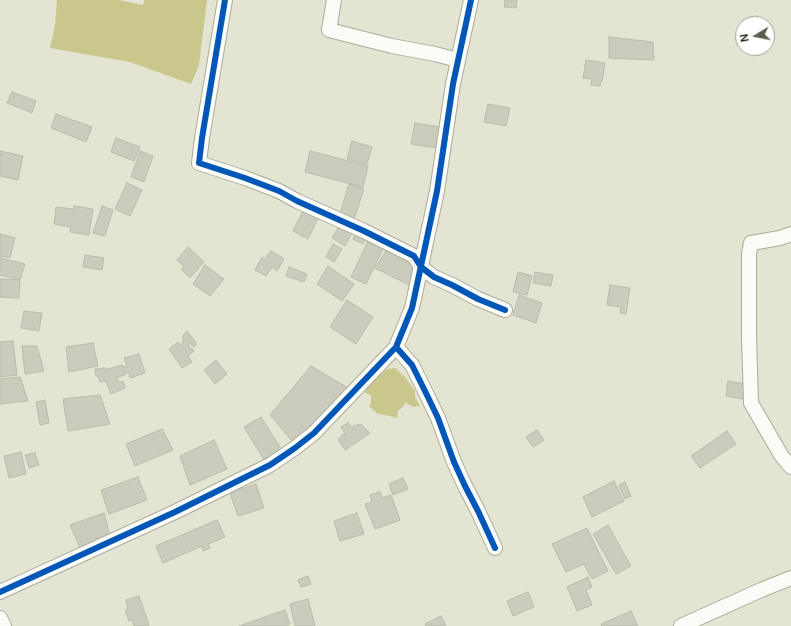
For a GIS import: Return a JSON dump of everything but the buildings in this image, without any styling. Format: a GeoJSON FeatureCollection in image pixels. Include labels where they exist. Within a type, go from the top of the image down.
{"type":"FeatureCollection","features":[{"type":"Feature","properties":{"kind":"street"},"geometry":{"type":"LineString","coordinates":[[225,0],[199,163],[279,191],[297,201],[364,231],[414,256],[421,267],[434,277],[478,299],[505,310]]}},
{"type":"Feature","properties":{"kind":"street"},"geometry":{"type":"LineString","coordinates":[[334,0],[329,30],[392,46],[458,60]]}},
{"type":"Feature","properties":{"kind":"street"},"geometry":{"type":"LineString","coordinates":[[0,592],[175,512],[270,465],[295,448],[314,432],[396,347],[412,308],[421,267],[437,191],[452,91],[471,0]]}},
{"type":"Feature","properties":{"kind":"street"},"geometry":{"type":"LineString","coordinates":[[791,234],[780,238],[751,243],[749,254],[749,335],[751,403],[781,455],[791,467]]}},
{"type":"Feature","properties":{"kind":"street"},"geometry":{"type":"LineString","coordinates":[[396,347],[412,365],[424,389],[438,418],[454,462],[495,548]]}},
{"type":"Feature","properties":{"kind":"street"},"geometry":{"type":"LineString","coordinates":[[681,626],[791,578]]}},
{"type":"Feature","properties":{"kind":"street"},"geometry":{"type":"LineString","coordinates":[[0,618],[4,626]]}},
{"type":"Feature","properties":{"kind":"shaded area"},"geometry":{"type":"Polygon","coordinates":[[[57,0],[119,0],[143,5],[144,0],[207,0],[199,65],[191,84],[130,62],[50,48],[55,26],[57,0]]]}},
{"type":"Feature","properties":{"kind":"shaded area"},"geometry":{"type":"Polygon","coordinates":[[[395,368],[405,377],[415,391],[415,397],[420,406],[413,407],[405,402],[404,406],[398,411],[397,418],[378,414],[369,406],[371,402],[371,395],[365,393],[368,385],[378,376],[388,369],[395,368]]]}},
{"type":"Feature","properties":{"kind":"cycle path"},"geometry":{"type":"LineString","coordinates":[[225,0],[199,163],[279,191],[297,201],[364,231],[414,256],[421,267],[434,277],[478,299],[505,310]]}},
{"type":"Feature","properties":{"kind":"cycle path"},"geometry":{"type":"LineString","coordinates":[[471,0],[453,84],[437,191],[412,308],[396,347],[412,365],[424,389],[438,418],[454,462],[495,548]]}},
{"type":"Feature","properties":{"kind":"cycle path"},"geometry":{"type":"LineString","coordinates":[[0,592],[175,512],[270,465],[314,433],[396,347]]}}]}
